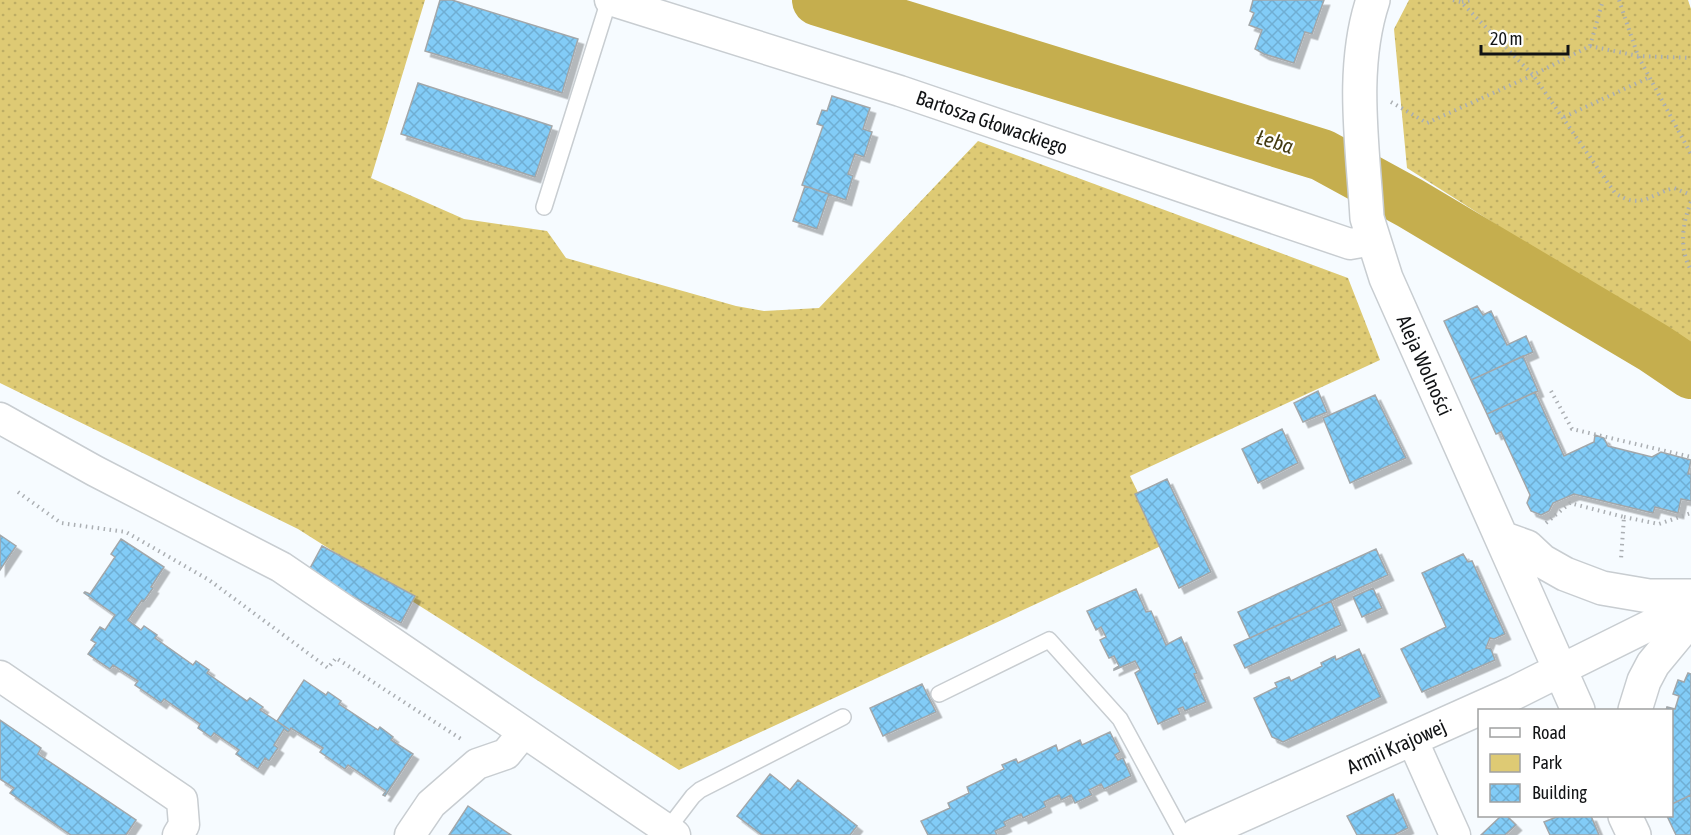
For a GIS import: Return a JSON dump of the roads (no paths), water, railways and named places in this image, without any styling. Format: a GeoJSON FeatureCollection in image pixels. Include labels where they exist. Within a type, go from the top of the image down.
{"type":"FeatureCollection","features":[{"type":"Feature","properties":{"kind":"street","name":"Bartosza Głowackiego"},"geometry":{"type":"LineString","coordinates":[[609,0],[900,91],[1350,244],[1370,229]]}},
{"type":"Feature","properties":{"kind":"street","name":"Aleja Wolności"},"geometry":{"type":"LineString","coordinates":[[1373,0],[1363,41],[1371,97],[1370,229],[1391,288],[1577,709]]}},
{"type":"Feature","properties":{"kind":"street"},"geometry":{"type":"LineString","coordinates":[[0,418],[95,471],[281,567],[671,832]]}},
{"type":"Feature","properties":{"kind":"street"},"geometry":{"type":"LineString","coordinates":[[1502,538],[1527,547],[1542,561],[1565,574],[1602,588],[1648,596],[1691,596]]}},
{"type":"Feature","properties":{"kind":"street","name":"Armii Krajowej"},"geometry":{"type":"LineString","coordinates":[[1197,835],[1412,739],[1560,670],[1691,605]]}},
{"type":"Feature","properties":{"kind":"street"},"geometry":{"type":"LineString","coordinates":[[1636,709],[1644,681],[1653,664],[1691,618]]}},
{"type":"Feature","properties":{"kind":"street"},"geometry":{"type":"LineString","coordinates":[[0,676],[182,800],[184,825],[178,835]]}},
{"type":"Feature","properties":{"kind":"street"},"geometry":{"type":"LineString","coordinates":[[410,835],[431,804],[477,764],[506,754],[523,733]]}},
{"type":"Feature","properties":{"kind":"street"},"geometry":{"type":"LineString","coordinates":[[1412,739],[1455,835]]}},
{"type":"Feature","properties":{"kind":"lane"},"geometry":{"type":"LineString","coordinates":[[544,207],[609,0]]}},
{"type":"Feature","properties":{"kind":"lane"},"geometry":{"type":"LineString","coordinates":[[939,694],[1049,640],[1120,718],[1183,835]]}},
{"type":"Feature","properties":{"kind":"lane"},"geometry":{"type":"LineString","coordinates":[[671,832],[693,796],[700,790],[843,717]]}},
{"type":"Feature","properties":{"kind":"waterway","name":"Łeba"},"geometry":{"type":"LineString","coordinates":[[818,0],[1322,155],[1410,203],[1654,348],[1691,373]]}}]}
